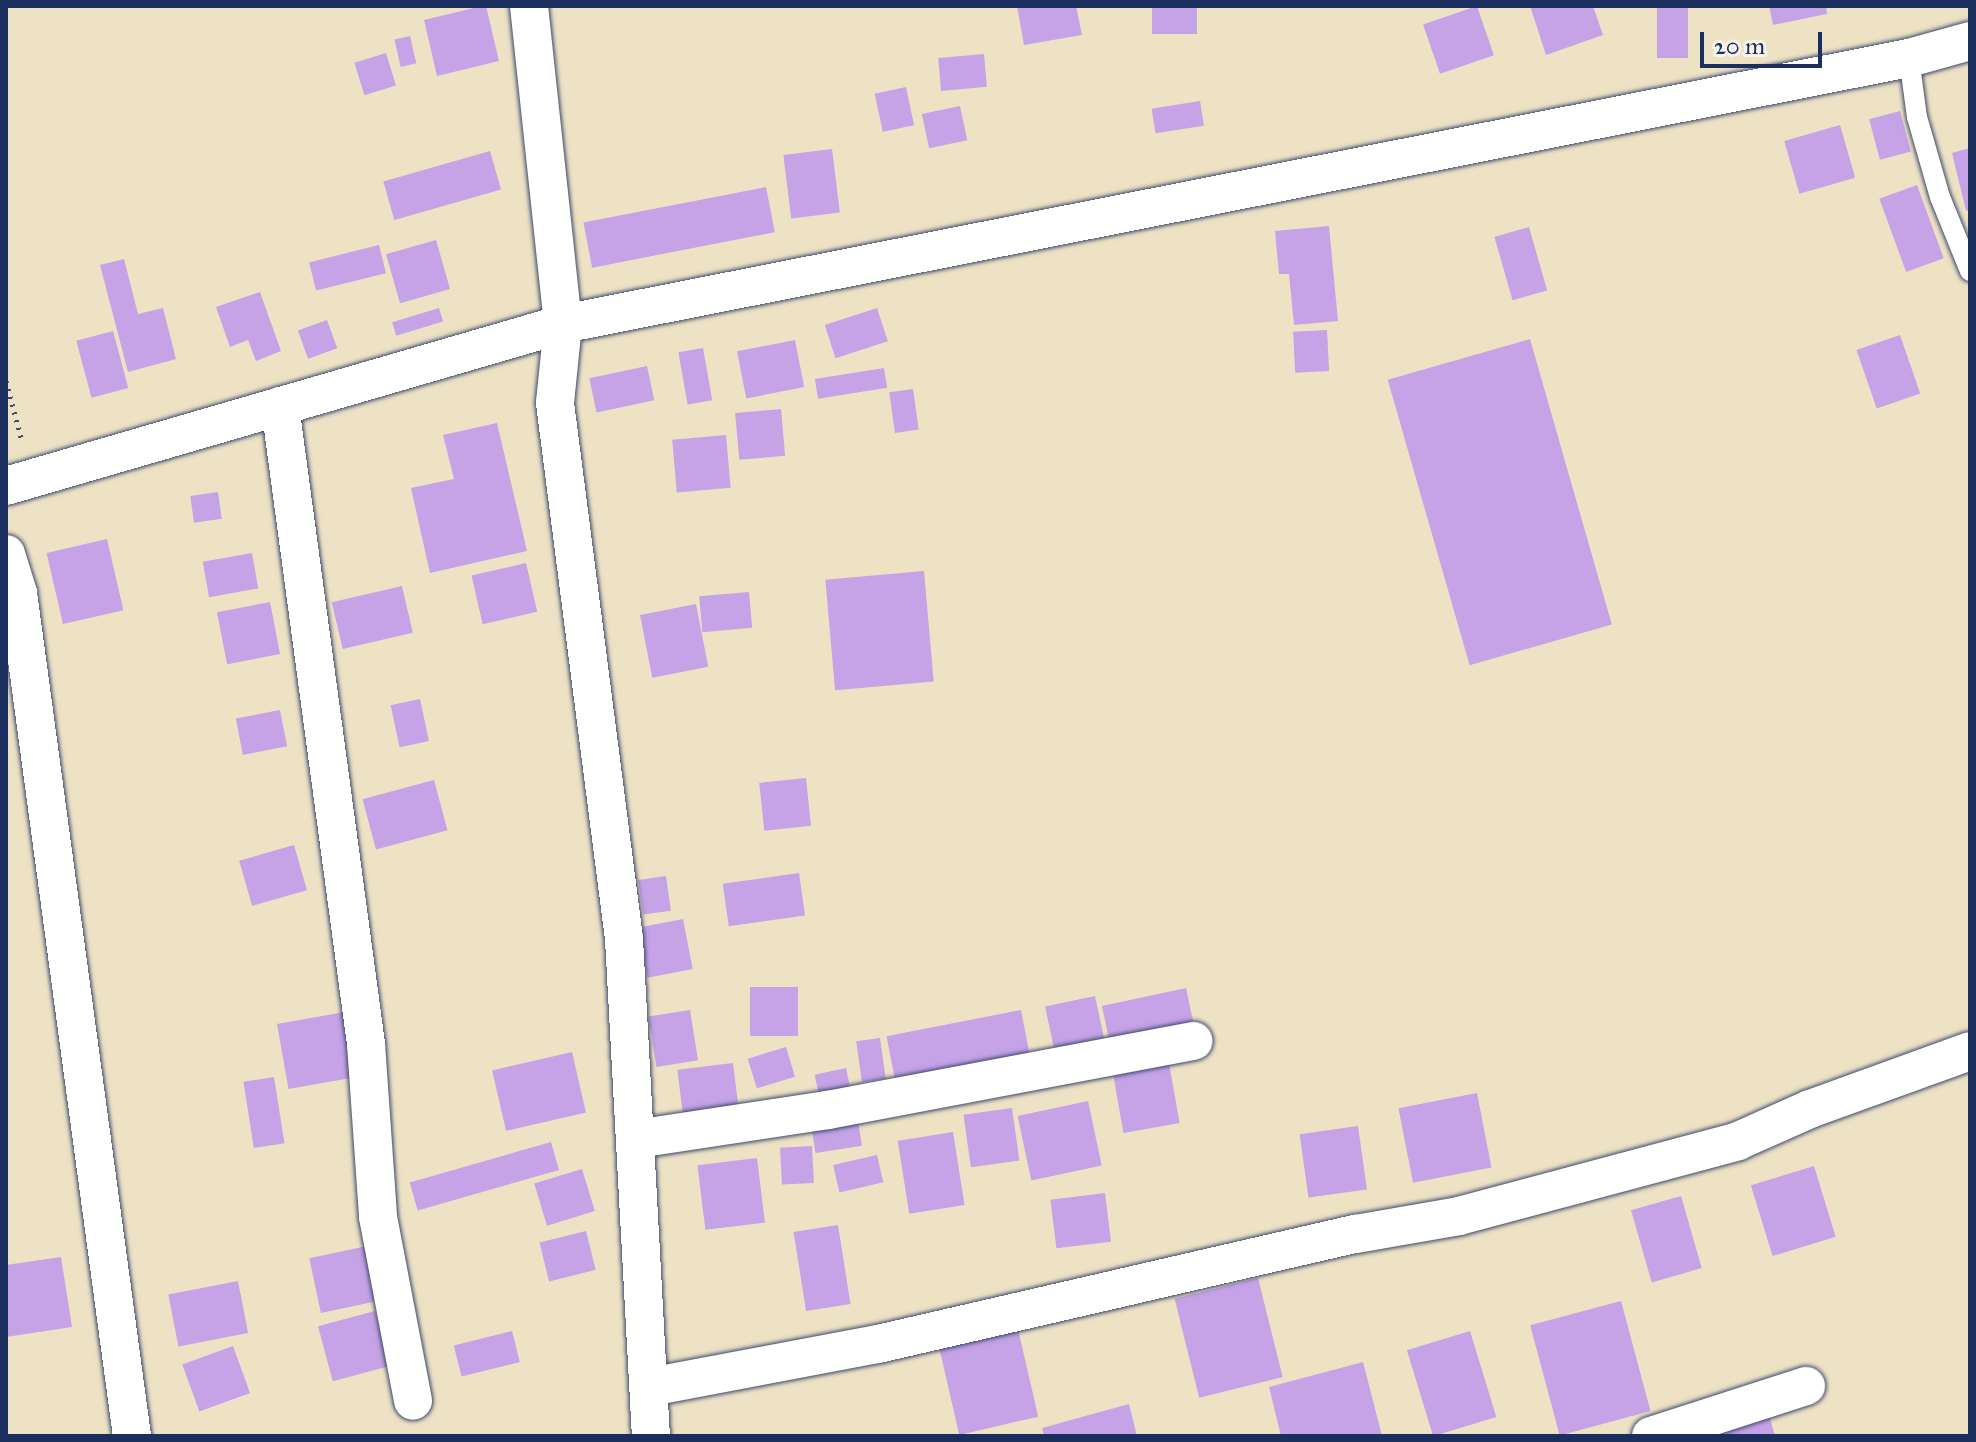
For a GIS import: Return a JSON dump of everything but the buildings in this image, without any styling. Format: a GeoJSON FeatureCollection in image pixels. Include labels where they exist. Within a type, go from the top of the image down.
{"type":"FeatureCollection","features":[{"type":"Feature","properties":{"kind":"street"},"geometry":{"type":"LineString","coordinates":[[529,6],[563,324],[555,403],[624,939],[651,1436]]}},
{"type":"Feature","properties":{"kind":"street"},"geometry":{"type":"LineString","coordinates":[[19,481],[563,324],[1909,58],[1970,41]]}},
{"type":"Feature","properties":{"kind":"street"},"geometry":{"type":"LineString","coordinates":[[280,406],[366,1044],[378,1217],[413,1401]]}},
{"type":"Feature","properties":{"kind":"street"},"geometry":{"type":"LineString","coordinates":[[6,554],[18,593],[132,1436]]}},
{"type":"Feature","properties":{"kind":"street"},"geometry":{"type":"LineString","coordinates":[[636,1139],[828,1110],[1194,1041]]}},
{"type":"Feature","properties":{"kind":"street"},"geometry":{"type":"LineString","coordinates":[[650,1387],[878,1344],[1356,1234],[1459,1216],[1738,1141],[1810,1109],[1970,1051]]}},
{"type":"Feature","properties":{"kind":"street"},"geometry":{"type":"LineString","coordinates":[[1651,1436],[1806,1386]]}},
{"type":"Feature","properties":{"kind":"lane"},"geometry":{"type":"LineString","coordinates":[[1909,58],[1917,117],[1940,197],[1970,271]]}},
{"type":"Feature","properties":{"kind":"path"},"geometry":{"type":"LineString","coordinates":[[6,381],[19,481]]}}]}
